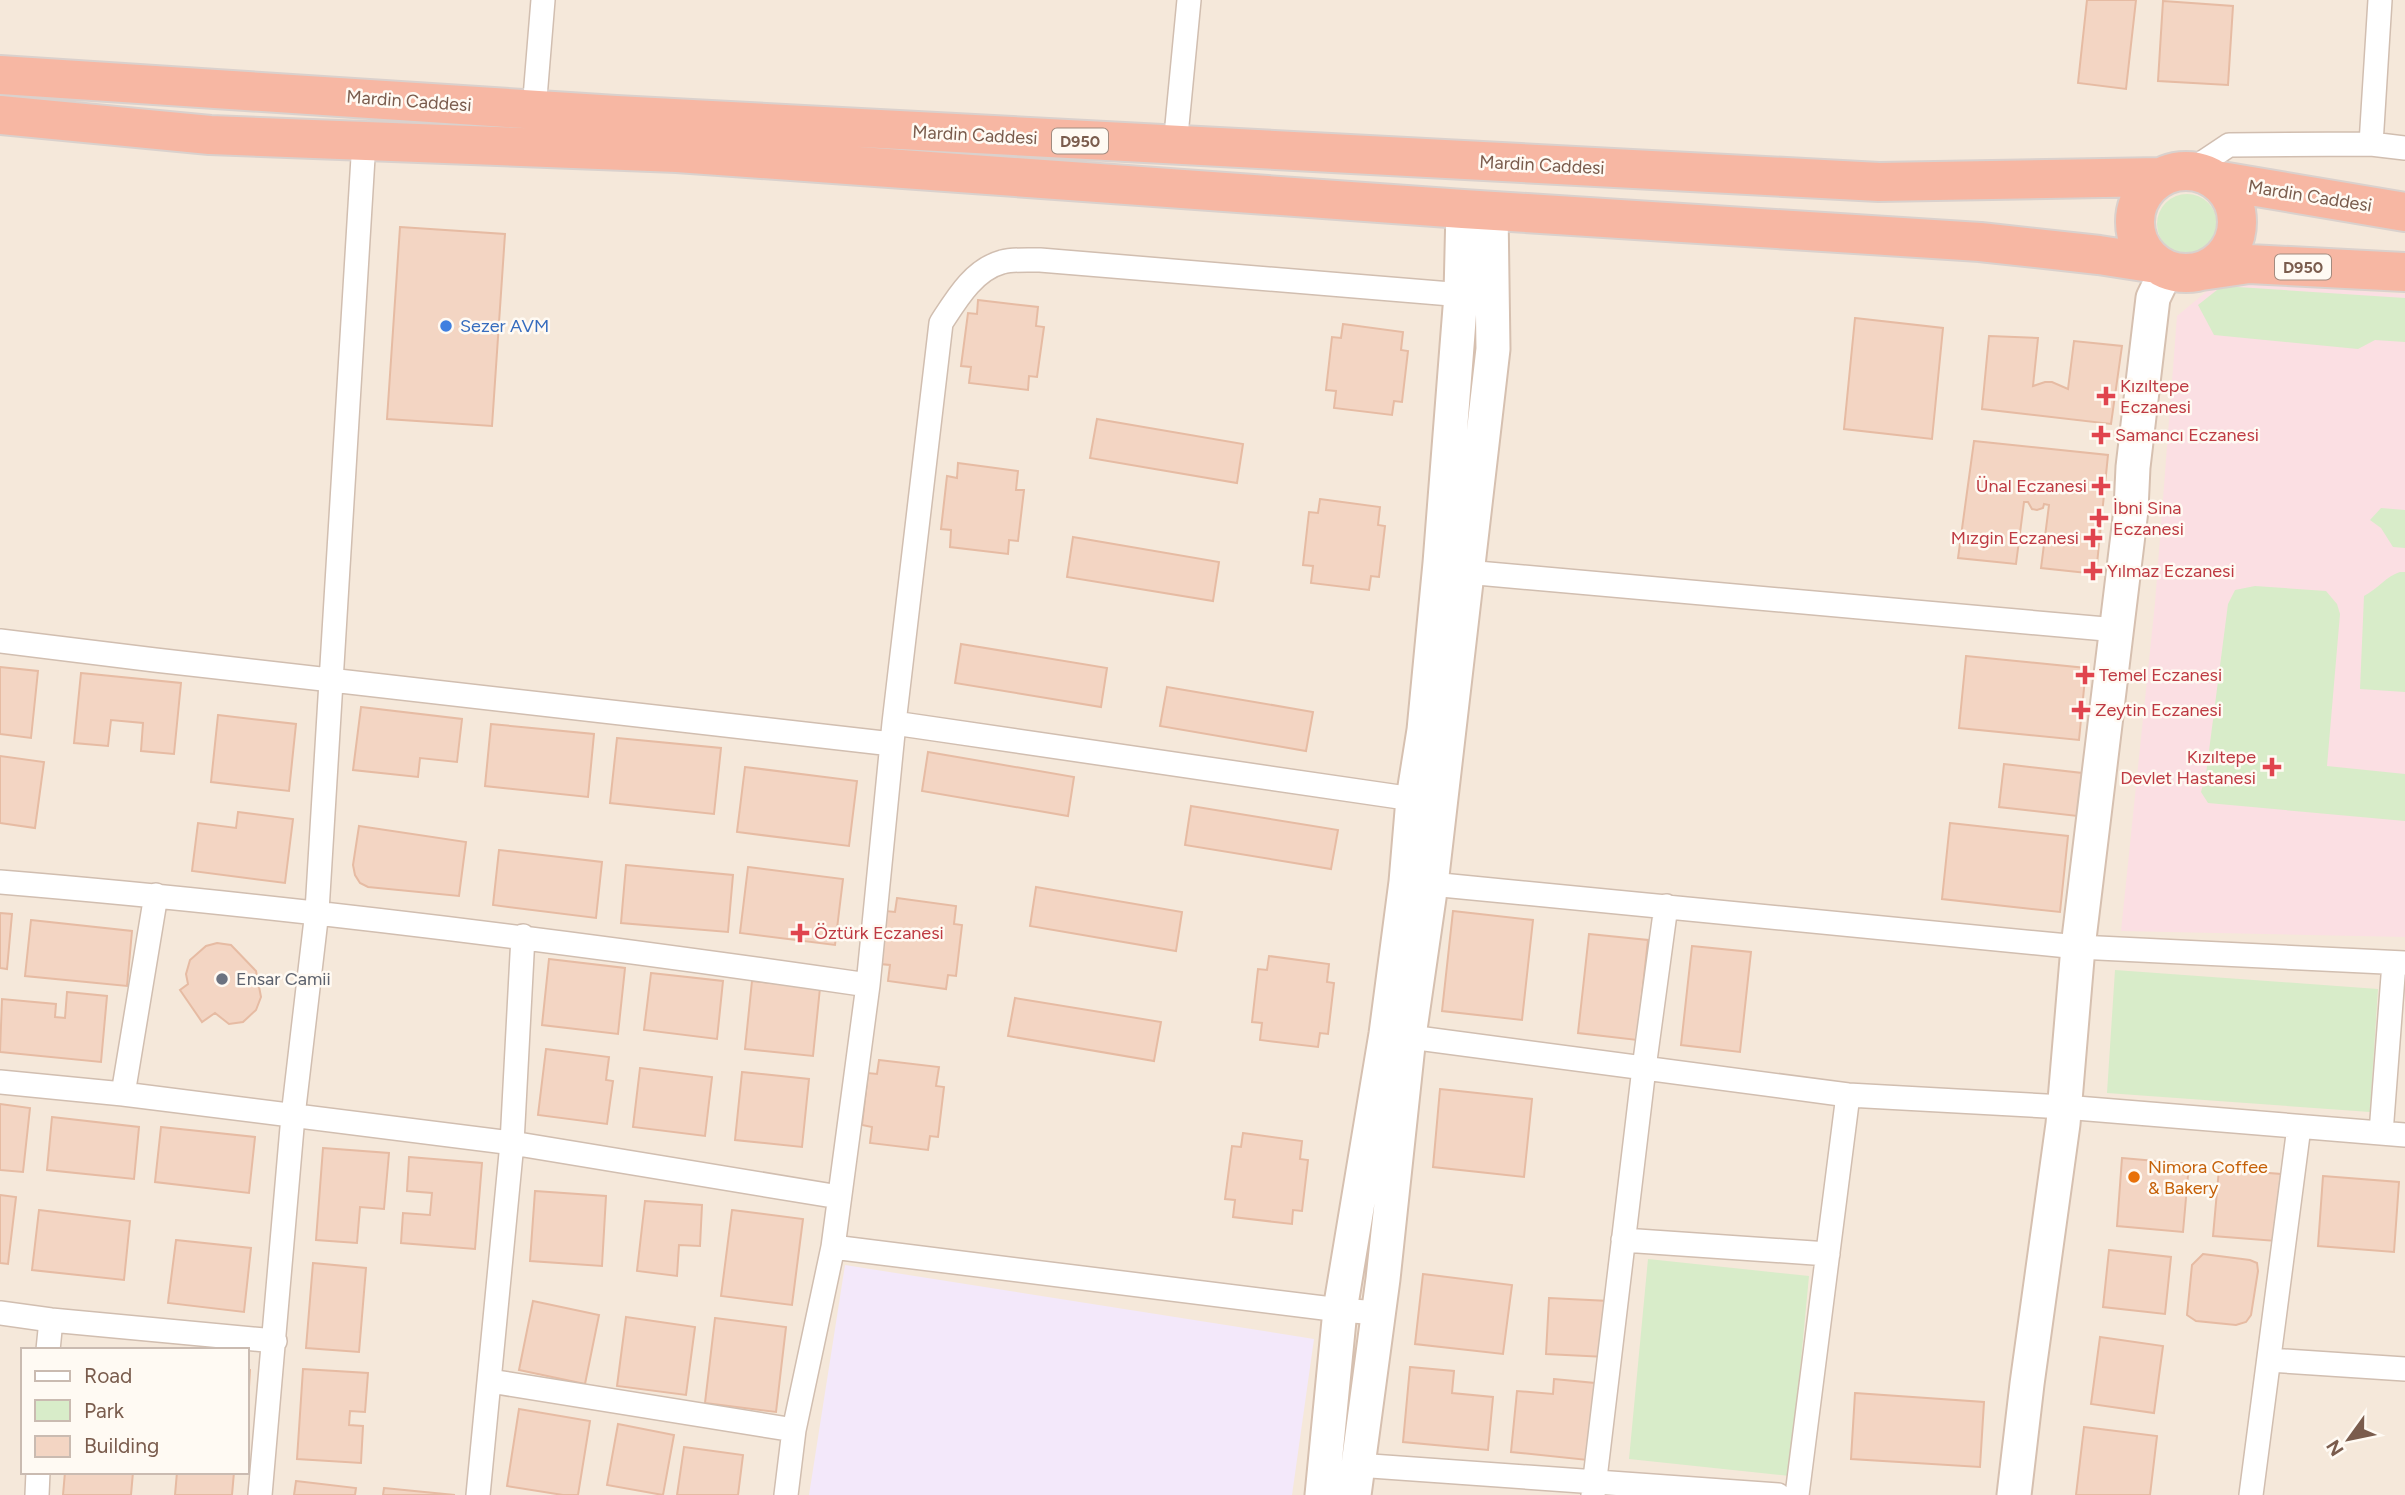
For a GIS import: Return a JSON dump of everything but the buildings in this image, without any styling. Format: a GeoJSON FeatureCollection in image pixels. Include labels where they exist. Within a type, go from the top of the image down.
{"type":"FeatureCollection","features":[{"type":"Feature","properties":{"kind":"highway","name":"Mardin Caddesi"},"geometry":{"type":"LineString","coordinates":[[0,75],[534,110],[1879,182],[2189,176],[2405,212]]}},
{"type":"Feature","properties":{"kind":"highway","name":"D950"},"geometry":{"type":"LineString","coordinates":[[0,115],[210,135],[677,153],[1477,210],[1980,242],[2099,255],[2175,268],[2249,264],[2405,271]]}},
{"type":"Feature","properties":{"kind":"highway","name":"Mardin Caddesi"},"geometry":{"type":"LineString","coordinates":[[2175,268],[2217,263],[2228,251],[2235,236],[2237,219],[2225,188],[2189,176]]}},
{"type":"Feature","properties":{"kind":"highway"},"geometry":{"type":"LineString","coordinates":[[2175,268],[2148,256],[2135,229],[2135,213],[2140,198],[2149,186],[2189,176]]}},
{"type":"Feature","properties":{"kind":"street"},"geometry":{"type":"LineString","coordinates":[[534,110],[543,0]]}},
{"type":"Feature","properties":{"kind":"street"},"geometry":{"type":"LineString","coordinates":[[1175,145],[1189,0]]}},
{"type":"Feature","properties":{"kind":"street"},"geometry":{"type":"LineString","coordinates":[[2371,144],[2380,0]]}},
{"type":"Feature","properties":{"kind":"street"},"geometry":{"type":"LineString","coordinates":[[260,1495],[293,1116],[317,911],[364,141]]}},
{"type":"Feature","properties":{"kind":"street"},"geometry":{"type":"LineString","coordinates":[[2189,176],[2229,145],[2371,144],[2405,148]]}},
{"type":"Feature","properties":{"kind":"street"},"geometry":{"type":"LineString","coordinates":[[1477,210],[1477,297],[1438,591],[1424,730],[1413,799],[1378,1313],[1356,1480],[1778,1495]]}},
{"type":"Feature","properties":{"kind":"street"},"geometry":{"type":"LineString","coordinates":[[786,1495],[793,1430],[833,1247],[868,985],[893,733],[941,323],[964,288],[984,272],[1001,262],[1040,260],[1477,297]]}},
{"type":"Feature","properties":{"kind":"street"},"geometry":{"type":"LineString","coordinates":[[2014,1495],[2026,1384],[2064,1107],[2078,947],[2131,510],[2133,467],[2153,298],[2175,268]]}},
{"type":"Feature","properties":{"kind":"street"},"geometry":{"type":"LineString","coordinates":[[1322,1495],[1340,1310],[1431,884],[1493,349],[1477,297]]}},
{"type":"Feature","properties":{"kind":"street"},"geometry":{"type":"LineString","coordinates":[[1466,572],[2117,630]]}},
{"type":"Feature","properties":{"kind":"street"},"geometry":{"type":"LineString","coordinates":[[0,641],[330,680],[893,733],[1413,799]]}},
{"type":"Feature","properties":{"kind":"street"},"geometry":{"type":"LineString","coordinates":[[0,881],[317,911],[523,936],[868,985]]}},
{"type":"Feature","properties":{"kind":"street"},"geometry":{"type":"LineString","coordinates":[[1431,884],[2078,947],[2399,963],[2381,1133]]}},
{"type":"Feature","properties":{"kind":"street"},"geometry":{"type":"LineString","coordinates":[[123,1094],[156,895]]}},
{"type":"Feature","properties":{"kind":"street"},"geometry":{"type":"LineString","coordinates":[[1594,1488],[1666,906]]}},
{"type":"Feature","properties":{"kind":"street"},"geometry":{"type":"LineString","coordinates":[[478,1495],[512,1143],[523,936]]}},
{"type":"Feature","properties":{"kind":"street"},"geometry":{"type":"LineString","coordinates":[[1397,1035],[1848,1095],[2064,1107],[2405,1135]]}},
{"type":"Feature","properties":{"kind":"street"},"geometry":{"type":"LineString","coordinates":[[0,1082],[123,1094],[512,1143],[839,1197]]}},
{"type":"Feature","properties":{"kind":"street"},"geometry":{"type":"LineString","coordinates":[[1797,1495],[1848,1095]]}},
{"type":"Feature","properties":{"kind":"street"},"geometry":{"type":"LineString","coordinates":[[2251,1495],[2299,1127]]}},
{"type":"Feature","properties":{"kind":"street"},"geometry":{"type":"LineString","coordinates":[[1623,1240],[1828,1254]]}},
{"type":"Feature","properties":{"kind":"street"},"geometry":{"type":"LineString","coordinates":[[833,1247],[1378,1313]]}},
{"type":"Feature","properties":{"kind":"street"},"geometry":{"type":"LineString","coordinates":[[0,1313],[275,1341]]}},
{"type":"Feature","properties":{"kind":"street"},"geometry":{"type":"LineString","coordinates":[[48,1348],[51,1320]]}},
{"type":"Feature","properties":{"kind":"street"},"geometry":{"type":"LineString","coordinates":[[2269,1360],[2405,1369]]}},
{"type":"Feature","properties":{"kind":"street"},"geometry":{"type":"LineString","coordinates":[[490,1381],[793,1430]]}},
{"type":"Feature","properties":{"kind":"street"},"geometry":{"type":"LineString","coordinates":[[37,1495],[38,1474]]}},
{"type":"Feature","properties":{"kind":"shaded area"},"geometry":{"type":"Polygon","coordinates":[[[0,0],[2405,0],[2405,1495],[0,1495],[0,0]]]}},
{"type":"Feature","properties":{"kind":"shaded area","name":"Kızıltepe Devlet Hastanesi"},"geometry":{"type":"Polygon","coordinates":[[[2218,282],[2405,294],[2405,937],[2121,931],[2155,603],[2177,316],[2218,282]]]}},
{"type":"Feature","properties":{"kind":"shaded area"},"geometry":{"type":"Polygon","coordinates":[[[845,1265],[1314,1339],[1292,1495],[809,1495],[845,1265]]]}},
{"type":"Feature","properties":{"kind":"green space"},"geometry":{"type":"Polygon","coordinates":[[[2181,194],[2193,194],[2212,207],[2217,224],[2215,236],[2204,249],[2193,254],[2181,254],[2162,241],[2157,230],[2157,218],[2170,199],[2181,194]]]}},
{"type":"Feature","properties":{"kind":"green space"},"geometry":{"type":"Polygon","coordinates":[[[2222,286],[2405,298],[2405,342],[2375,340],[2358,349],[2214,335],[2198,305],[2222,286]]]}},
{"type":"Feature","properties":{"kind":"green space"},"geometry":{"type":"Polygon","coordinates":[[[2381,508],[2405,510],[2405,548],[2393,547],[2381,528],[2370,520],[2381,508]]]}},
{"type":"Feature","properties":{"kind":"green space"},"geometry":{"type":"Polygon","coordinates":[[[2405,572],[2405,692],[2360,689],[2364,596],[2390,576],[2405,572]]]}},
{"type":"Feature","properties":{"kind":"green space"},"geometry":{"type":"Polygon","coordinates":[[[2255,586],[2326,591],[2337,604],[2340,614],[2327,766],[2405,774],[2405,821],[2208,803],[2201,792],[2206,774],[2228,604],[2235,590],[2255,586]]]}},
{"type":"Feature","properties":{"kind":"green space"},"geometry":{"type":"Polygon","coordinates":[[[2115,970],[2378,989],[2370,1112],[2107,1093],[2115,970]]]}},
{"type":"Feature","properties":{"kind":"green space"},"geometry":{"type":"Polygon","coordinates":[[[1648,1259],[1809,1276],[1790,1476],[1629,1459],[1648,1259]]]}},
{"type":"Feature","properties":{"kind":"place","name":"Sezer AVM"},"geometry":{"type":"Point","coordinates":[446,326]}},
{"type":"Feature","properties":{"kind":"place","name":"Kızıltepe Eczanesi"},"geometry":{"type":"Point","coordinates":[2106,396]}},
{"type":"Feature","properties":{"kind":"place","name":"Samancı Eczanesi"},"geometry":{"type":"Point","coordinates":[2101,435]}},
{"type":"Feature","properties":{"kind":"place","name":"Ünal Eczanesi"},"geometry":{"type":"Point","coordinates":[2101,486]}},
{"type":"Feature","properties":{"kind":"place","name":"İbni Sina Eczanesi"},"geometry":{"type":"Point","coordinates":[2099,518]}},
{"type":"Feature","properties":{"kind":"place","name":"Mızgin Eczanesi"},"geometry":{"type":"Point","coordinates":[2093,538]}},
{"type":"Feature","properties":{"kind":"place","name":"Yılmaz Eczanesi"},"geometry":{"type":"Point","coordinates":[2093,571]}},
{"type":"Feature","properties":{"kind":"place","name":"Temel Eczanesi"},"geometry":{"type":"Point","coordinates":[2085,675]}},
{"type":"Feature","properties":{"kind":"place","name":"Zeytin Eczanesi"},"geometry":{"type":"Point","coordinates":[2081,710]}},
{"type":"Feature","properties":{"kind":"place","name":"Kızıltepe Devlet Hastanesi"},"geometry":{"type":"Point","coordinates":[2272,767]}},
{"type":"Feature","properties":{"kind":"place","name":"Öztürk Eczanesi"},"geometry":{"type":"Point","coordinates":[800,933]}},
{"type":"Feature","properties":{"kind":"place","name":"Ensar Camii"},"geometry":{"type":"Point","coordinates":[222,979]}},
{"type":"Feature","properties":{"kind":"place","name":"Nimora Coffee & Bakery"},"geometry":{"type":"Point","coordinates":[2134,1177]}}]}
